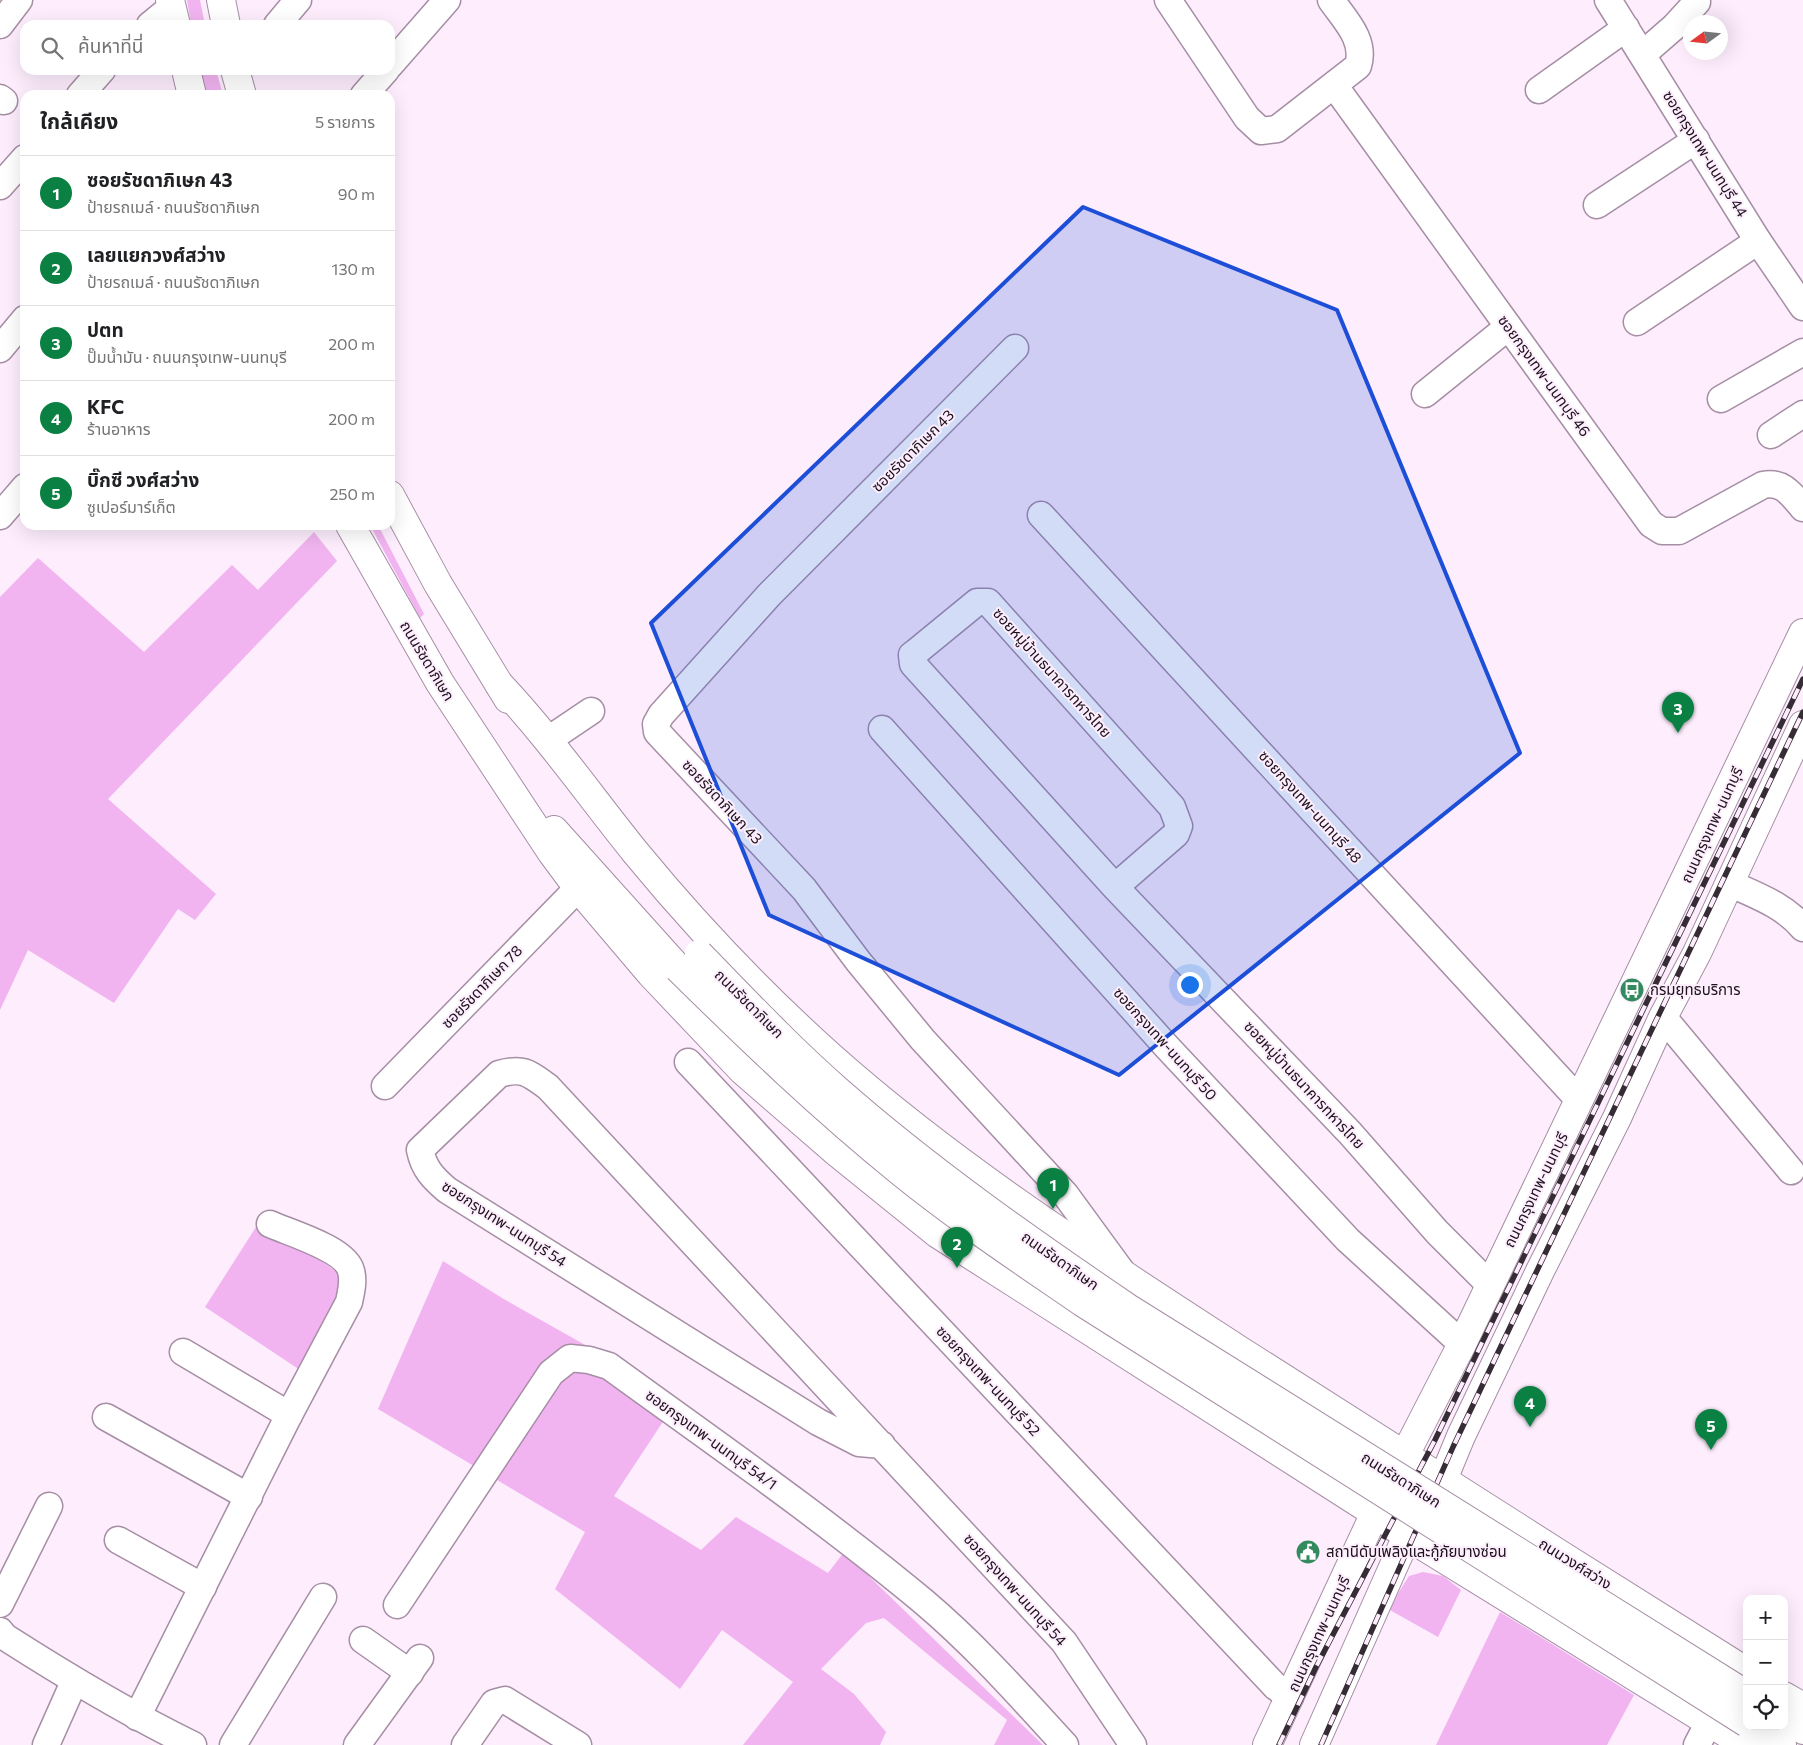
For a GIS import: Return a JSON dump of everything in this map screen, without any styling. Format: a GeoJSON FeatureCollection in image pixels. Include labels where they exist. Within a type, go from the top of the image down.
{"type":"FeatureCollection","features":[{"type":"Feature","properties":{"kind":"main road"},"geometry":{"type":"LineString","coordinates":[[221,0],[225,20]]}},
{"type":"Feature","properties":{"kind":"main road"},"geometry":{"type":"LineString","coordinates":[[187,75],[191,90]]}},
{"type":"Feature","properties":{"kind":"main road","name":"ถนนรัชดาภิเษก"},"geometry":{"type":"LineString","coordinates":[[395,504],[438,584],[548,765],[688,961],[763,1052],[846,1127],[903,1173],[1008,1252],[1082,1302],[1743,1720]]}},
{"type":"Feature","properties":{"kind":"main road","name":"ถนนรัชดาภิเษก"},"geometry":{"type":"LineString","coordinates":[[353,530],[440,683],[513,791],[552,853],[578,888],[657,981],[743,1071],[834,1150],[938,1234],[1375,1513],[1407,1536]]}},
{"type":"Feature","properties":{"kind":"main road","name":"ถนนกรุงเทพ-นนทบุรี"},"geometry":{"type":"LineString","coordinates":[[1267,1745],[1375,1513],[1403,1455],[1462,1344],[1803,633]]}},
{"type":"Feature","properties":{"kind":"main road","name":"ถนนรัชดาภิเษก"},"geometry":{"type":"LineString","coordinates":[[498,684],[548,740],[636,853],[706,935],[827,1053],[961,1164],[1120,1273],[1403,1455]]}},
{"type":"Feature","properties":{"kind":"main road"},"geometry":{"type":"LineString","coordinates":[[1314,1745],[1407,1536],[1442,1482],[1474,1410],[1663,1017],[1697,953],[1803,725]]}},
{"type":"Feature","properties":{"kind":"main road","name":"ถนนรัชดาภิเษก"},"geometry":{"type":"LineString","coordinates":[[513,791],[688,961],[836,1089],[939,1174],[1065,1266],[1136,1314],[1743,1693]]}},
{"type":"Feature","properties":{"kind":"main road"},"geometry":{"type":"LineString","coordinates":[[1696,858],[1729,884]]}},
{"type":"Feature","properties":{"kind":"main road"},"geometry":{"type":"LineString","coordinates":[[1081,1326],[1114,1334],[1126,1331],[1134,1320],[1137,1308],[1135,1298],[1120,1273]]}},
{"type":"Feature","properties":{"kind":"main road","name":"ถนนวงศ์สว่าง"},"geometry":{"type":"LineString","coordinates":[[1403,1455],[1442,1482],[1743,1669]]}},
{"type":"Feature","properties":{"kind":"main road"},"geometry":{"type":"LineString","coordinates":[[1407,1536],[1648,1685],[1703,1734],[1746,1745]]}},
{"type":"Feature","properties":{"kind":"main road"},"geometry":{"type":"LineString","coordinates":[[1648,1685],[1632,1655],[1631,1640],[1633,1633],[1643,1625],[1652,1622],[1674,1626]]}},
{"type":"Feature","properties":{"kind":"main road"},"geometry":{"type":"LineString","coordinates":[[1788,1698],[1803,1707]]}},
{"type":"Feature","properties":{"kind":"main road"},"geometry":{"type":"LineString","coordinates":[[1788,1721],[1803,1730]]}},
{"type":"Feature","properties":{"kind":"main road"},"geometry":{"type":"LineString","coordinates":[[1758,1730],[1782,1745]]}},
{"type":"Feature","properties":{"kind":"street"},"geometry":{"type":"LineString","coordinates":[[0,25],[19,0]]}},
{"type":"Feature","properties":{"kind":"street"},"geometry":{"type":"LineString","coordinates":[[281,20],[298,0]]}},
{"type":"Feature","properties":{"kind":"street"},"geometry":{"type":"LineString","coordinates":[[395,59],[447,0]]}},
{"type":"Feature","properties":{"kind":"street"},"geometry":{"type":"LineString","coordinates":[[1168,0],[1247,118],[1261,131],[1277,129],[1358,66],[1361,57],[1360,47],[1355,35],[1331,0]]}},
{"type":"Feature","properties":{"kind":"street","name":"ซอยกรุงเทพ-นนทบุรี 44"},"geometry":{"type":"LineString","coordinates":[[1608,0],[1758,241],[1800,295]]}},
{"type":"Feature","properties":{"kind":"street"},"geometry":{"type":"LineString","coordinates":[[1642,54],[1674,27],[1697,2]]}},
{"type":"Feature","properties":{"kind":"street"},"geometry":{"type":"LineString","coordinates":[[158,20],[173,11]]}},
{"type":"Feature","properties":{"kind":"street"},"geometry":{"type":"LineString","coordinates":[[1539,90],[1626,28]]}},
{"type":"Feature","properties":{"kind":"street"},"geometry":{"type":"LineString","coordinates":[[84,90],[98,75]]}},
{"type":"Feature","properties":{"kind":"street"},"geometry":{"type":"LineString","coordinates":[[368,90],[382,75]]}},
{"type":"Feature","properties":{"kind":"street","name":"ซอยกรุงเทพ-นนทบุรี 46"},"geometry":{"type":"LineString","coordinates":[[1334,85],[1651,524],[1662,531],[1679,531],[1763,485],[1772,483],[1786,489],[1803,508]]}},
{"type":"Feature","properties":{"kind":"street"},"geometry":{"type":"LineString","coordinates":[[1597,205],[1696,140]]}},
{"type":"Feature","properties":{"kind":"street"},"geometry":{"type":"LineString","coordinates":[[0,186],[20,164]]}},
{"type":"Feature","properties":{"kind":"street"},"geometry":{"type":"LineString","coordinates":[[1637,322],[1758,241]]}},
{"type":"Feature","properties":{"kind":"street"},"geometry":{"type":"LineString","coordinates":[[0,349],[20,325]]}},
{"type":"Feature","properties":{"kind":"street"},"geometry":{"type":"LineString","coordinates":[[1425,394],[1508,327]]}},
{"type":"Feature","properties":{"kind":"street","name":"ซอยรัชดาภิเษก 43"},"geometry":{"type":"LineString","coordinates":[[1015,348],[769,595],[660,715],[656,724],[657,732],[804,889],[858,962],[923,1040],[1064,1194],[1120,1273]]}},
{"type":"Feature","properties":{"kind":"street"},"geometry":{"type":"LineString","coordinates":[[1722,399],[1803,352]]}},
{"type":"Feature","properties":{"kind":"street"},"geometry":{"type":"LineString","coordinates":[[1770,435],[1803,414]]}},
{"type":"Feature","properties":{"kind":"street"},"geometry":{"type":"LineString","coordinates":[[0,516],[20,493]]}},
{"type":"Feature","properties":{"kind":"street","name":"ซอยกรุงเทพ-นนทบุรี 48"},"geometry":{"type":"LineString","coordinates":[[1041,515],[1579,1100]]}},
{"type":"Feature","properties":{"kind":"street","name":"ซอยหมู่บ้านธนาคารทหารไทย"},"geometry":{"type":"LineString","coordinates":[[1115,887],[1176,834],[1179,826],[1172,807],[988,602],[977,602],[912,655],[913,664],[1115,887],[1350,1133],[1436,1232],[1490,1285]]}},
{"type":"Feature","properties":{"kind":"street"},"geometry":{"type":"LineString","coordinates":[[548,740],[591,711]]}},
{"type":"Feature","properties":{"kind":"street","name":"ซอยกรุงเทพ-นนทบุรี 50"},"geometry":{"type":"LineString","coordinates":[[882,729],[1167,1047],[1348,1240],[1462,1344]]}},
{"type":"Feature","properties":{"kind":"street"},"geometry":{"type":"LineString","coordinates":[[1729,884],[1764,898],[1798,922],[1803,928]]}},
{"type":"Feature","properties":{"kind":"street","name":"ซอยรัชดาภิเษก 78"},"geometry":{"type":"LineString","coordinates":[[385,1086],[578,888]]}},
{"type":"Feature","properties":{"kind":"street"},"geometry":{"type":"LineString","coordinates":[[1663,1017],[1791,1171]]}},
{"type":"Feature","properties":{"kind":"street","name":"ซอยกรุงเทพ-นนทบุรี 52"},"geometry":{"type":"LineString","coordinates":[[688,1062],[1276,1686],[1290,1697]]}},
{"type":"Feature","properties":{"kind":"street","name":"ซอยกรุงเทพ-นนทบุรี 54"},"geometry":{"type":"LineString","coordinates":[[882,1446],[859,1443],[818,1422],[447,1190],[430,1176],[423,1163],[420,1150],[500,1074],[515,1069],[530,1074],[548,1087],[882,1446],[1064,1642],[1133,1745]]}},
{"type":"Feature","properties":{"kind":"street"},"geometry":{"type":"LineString","coordinates":[[137,1717],[249,1497],[288,1415],[349,1302],[352,1285],[351,1269],[339,1253],[270,1224]]}},
{"type":"Feature","properties":{"kind":"street"},"geometry":{"type":"LineString","coordinates":[[183,1352],[288,1415]]}},
{"type":"Feature","properties":{"kind":"street","name":"ซอยกรุงเทพ-นนทบุรี 54/1"},"geometry":{"type":"LineString","coordinates":[[396,1605],[551,1373],[570,1358],[589,1360],[609,1366],[809,1512],[925,1603],[984,1659],[1066,1745]]}},
{"type":"Feature","properties":{"kind":"street"},"geometry":{"type":"LineString","coordinates":[[106,1417],[249,1497]]}},
{"type":"Feature","properties":{"kind":"street"},"geometry":{"type":"LineString","coordinates":[[0,1604],[49,1506]]}},
{"type":"Feature","properties":{"kind":"street"},"geometry":{"type":"LineString","coordinates":[[118,1540],[203,1587]]}},
{"type":"Feature","properties":{"kind":"street"},"geometry":{"type":"LineString","coordinates":[[233,1745],[323,1597]]}},
{"type":"Feature","properties":{"kind":"street"},"geometry":{"type":"LineString","coordinates":[[2,1638],[74,1682],[193,1745]]}},
{"type":"Feature","properties":{"kind":"street"},"geometry":{"type":"LineString","coordinates":[[357,1745],[415,1665],[363,1640]]}},
{"type":"Feature","properties":{"kind":"street"},"geometry":{"type":"LineString","coordinates":[[46,1745],[74,1682]]}},
{"type":"Feature","properties":{"kind":"street"},"geometry":{"type":"LineString","coordinates":[[466,1745],[494,1703],[505,1700],[578,1745]]}},
{"type":"Feature","properties":{"kind":"highlighted area"},"geometry":{"type":"Polygon","coordinates":[[[1083,207],[1337,310],[1520,753],[1119,1075],[769,915],[651,623],[1083,207]]]}},
{"type":"Feature","properties":{"kind":"shaded area"},"geometry":{"type":"Polygon","coordinates":[[[187,0],[200,0],[204,20],[190,20],[187,0]]]}},
{"type":"Feature","properties":{"kind":"shaded area"},"geometry":{"type":"Polygon","coordinates":[[[201,75],[217,75],[222,90],[206,90],[201,75]]]}},
{"type":"Feature","properties":{"kind":"shaded area"},"geometry":{"type":"Polygon","coordinates":[[[373,530],[381,530],[424,614],[420,618],[373,530]]]}},
{"type":"Feature","properties":{"kind":"shaded area"},"geometry":{"type":"Polygon","coordinates":[[[314,532],[337,561],[108,799],[216,894],[195,920],[178,909],[114,1003],[28,950],[0,1010],[0,597],[38,558],[144,652],[232,565],[258,590],[314,532]]]}},
{"type":"Feature","properties":{"kind":"shaded area"},"geometry":{"type":"Polygon","coordinates":[[[256,1227],[320,1260],[341,1275],[339,1303],[300,1370],[205,1307],[256,1227]]]}},
{"type":"Feature","properties":{"kind":"shaded area"},"geometry":{"type":"Polygon","coordinates":[[[443,1261],[502,1298],[603,1355],[571,1350],[479,1469],[378,1409],[443,1261]]]}},
{"type":"Feature","properties":{"kind":"shaded area"},"geometry":{"type":"Polygon","coordinates":[[[586,1365],[668,1414],[614,1496],[701,1550],[736,1517],[828,1573],[844,1552],[1043,1745],[994,1745],[1007,1720],[884,1618],[866,1623],[821,1669],[854,1694],[886,1732],[880,1745],[743,1745],[793,1682],[722,1630],[680,1689],[555,1589],[585,1532],[492,1477],[552,1383],[586,1365]]]}},
{"type":"Feature","properties":{"kind":"shaded area"},"geometry":{"type":"Polygon","coordinates":[[[1423,1572],[1443,1576],[1461,1590],[1438,1637],[1388,1609],[1409,1576],[1423,1572]]]}},
{"type":"Feature","properties":{"kind":"shaded area"},"geometry":{"type":"Polygon","coordinates":[[[1500,1612],[1634,1695],[1607,1745],[1436,1745],[1500,1612]]]}},
{"type":"Feature","properties":{"kind":"railway"},"geometry":{"type":"LineString","coordinates":[[1279,1745],[1316,1667],[1435,1440],[1803,679]]}},
{"type":"Feature","properties":{"kind":"railway"},"geometry":{"type":"LineString","coordinates":[[1321,1745],[1453,1447],[1803,712]]}},
{"type":"Feature","properties":{"kind":"place","name":"ปตท"},"geometry":{"type":"Point","coordinates":[1678,733]}},
{"type":"Feature","properties":{"kind":"place","name":"กรมยุทธบริการ"},"geometry":{"type":"Point","coordinates":[1632,990]}},
{"type":"Feature","properties":{"kind":"place","name":"ซอยรัชดาภิเษก 43"},"geometry":{"type":"Point","coordinates":[1053,1209]}},
{"type":"Feature","properties":{"kind":"place","name":"เลยแยกวงศ์สว่าง"},"geometry":{"type":"Point","coordinates":[957,1268]}},
{"type":"Feature","properties":{"kind":"place","name":"KFC"},"geometry":{"type":"Point","coordinates":[1530,1427]}},
{"type":"Feature","properties":{"kind":"place","name":"บิ๊กซี วงศ์สว่าง"},"geometry":{"type":"Point","coordinates":[1711,1450]}},
{"type":"Feature","properties":{"kind":"place","name":"สถานีดับเพลิงและกู้ภัยบางซ่อน"},"geometry":{"type":"Point","coordinates":[1308,1552]}}]}
